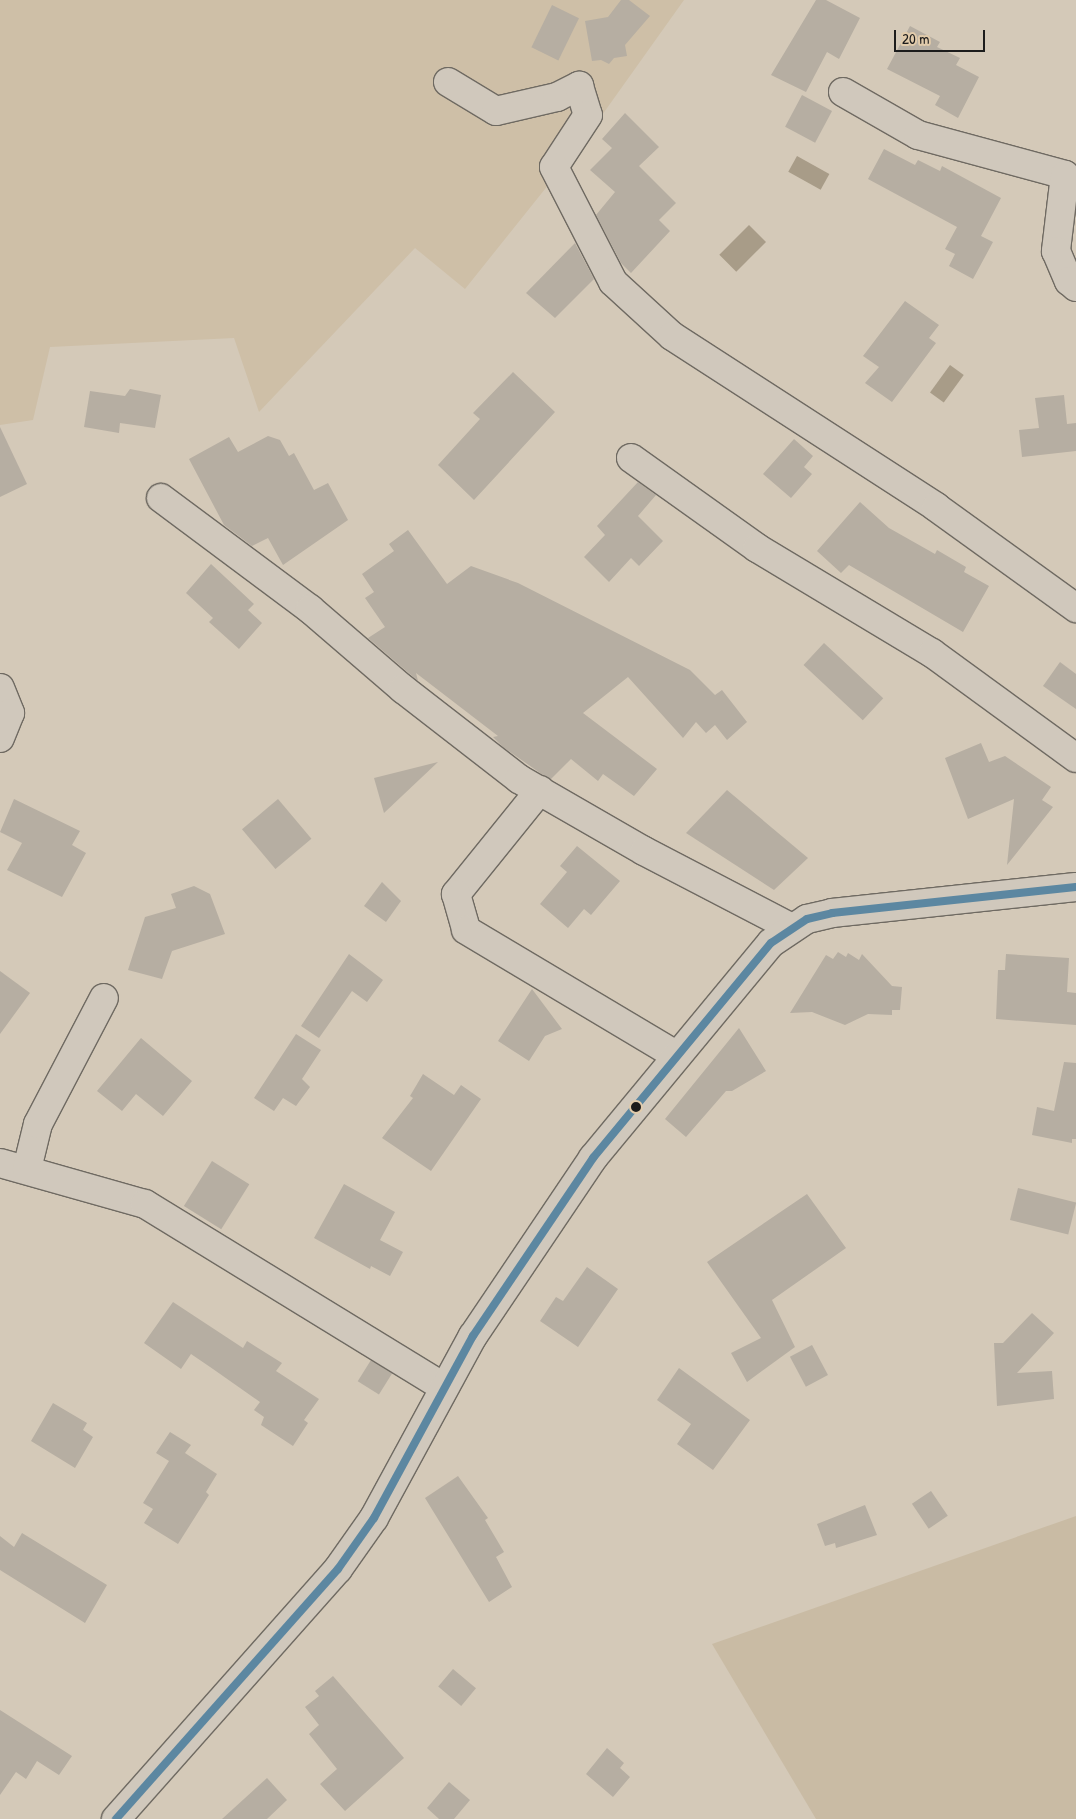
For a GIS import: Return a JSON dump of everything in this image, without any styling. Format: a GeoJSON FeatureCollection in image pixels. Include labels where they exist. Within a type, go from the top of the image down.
{"type":"FeatureCollection","features":[{"type":"Feature","properties":{"kind":"street"},"geometry":{"type":"LineString","coordinates":[[448,82],[496,112],[556,97],[579,86],[588,116],[554,167],[613,282],[672,336],[936,508],[1076,608]]}},
{"type":"Feature","properties":{"kind":"street"},"geometry":{"type":"LineString","coordinates":[[843,92],[918,135],[1065,174],[1056,251],[1069,282],[1076,287]]}},
{"type":"Feature","properties":{"kind":"street"},"geometry":{"type":"LineString","coordinates":[[631,458],[758,548],[932,653],[1076,758]]}},
{"type":"Feature","properties":{"kind":"street"},"geometry":{"type":"LineString","coordinates":[[161,498],[310,609],[403,688],[519,779],[644,851],[790,927]]}},
{"type":"Feature","properties":{"kind":"street"},"geometry":{"type":"LineString","coordinates":[[0,688],[10,713],[0,738]]}},
{"type":"Feature","properties":{"kind":"street"},"geometry":{"type":"LineString","coordinates":[[540,790],[456,894],[466,930],[676,1055]]}},
{"type":"Feature","properties":{"kind":"street"},"geometry":{"type":"LineString","coordinates":[[116,1819],[338,1569],[374,1518],[473,1336],[593,1158],[754,960],[790,927],[807,919],[832,912],[1076,887]]}},
{"type":"Feature","properties":{"kind":"street"},"geometry":{"type":"LineString","coordinates":[[27,1169],[38,1124],[104,998]]}},
{"type":"Feature","properties":{"kind":"street"},"geometry":{"type":"LineString","coordinates":[[0,1163],[27,1169],[146,1204],[444,1387]]}},
{"type":"Feature","properties":{"kind":"shaded area"},"geometry":{"type":"Polygon","coordinates":[[[0,0],[684,0],[585,139],[465,289],[415,248],[259,412],[234,338],[50,347],[33,420],[0,425],[0,0]]]}},
{"type":"Feature","properties":{"kind":"shaded area"},"geometry":{"type":"Polygon","coordinates":[[[797,156],[829,174],[821,190],[788,172],[797,156]]]}},
{"type":"Feature","properties":{"kind":"shaded area"},"geometry":{"type":"Polygon","coordinates":[[[749,225],[766,242],[736,272],[719,255],[749,225]]]}},
{"type":"Feature","properties":{"kind":"shaded area"},"geometry":{"type":"Polygon","coordinates":[[[950,365],[964,375],[944,402],[930,393],[950,365]]]}},
{"type":"Feature","properties":{"kind":"shaded area"},"geometry":{"type":"Polygon","coordinates":[[[1076,1516],[1076,1819],[816,1819],[712,1644],[1076,1516]]]}},
{"type":"Feature","properties":{"kind":"building"},"geometry":{"type":"Polygon","coordinates":[[[621,0],[629,0],[650,16],[625,45],[627,56],[614,58],[609,64],[601,60],[592,61],[585,21],[608,17],[621,0]]]}},
{"type":"Feature","properties":{"kind":"building"},"geometry":{"type":"Polygon","coordinates":[[[816,0],[826,0],[860,18],[839,59],[827,52],[806,92],[771,75],[816,0]]]}},
{"type":"Feature","properties":{"kind":"building"},"geometry":{"type":"Polygon","coordinates":[[[552,5],[579,18],[558,60],[531,47],[552,5]]]}},
{"type":"Feature","properties":{"kind":"building"},"geometry":{"type":"Polygon","coordinates":[[[910,26],[940,42],[937,47],[960,58],[956,65],[979,77],[958,118],[935,105],[940,96],[887,69],[910,26]]]}},
{"type":"Feature","properties":{"kind":"building"},"geometry":{"type":"Polygon","coordinates":[[[802,95],[832,111],[815,143],[785,127],[802,95]]]}},
{"type":"Feature","properties":{"kind":"building"},"geometry":{"type":"Polygon","coordinates":[[[625,113],[659,147],[639,166],[676,203],[659,220],[670,231],[631,273],[621,263],[596,215],[615,192],[590,170],[612,148],[602,139],[625,113]]]}},
{"type":"Feature","properties":{"kind":"building"},"geometry":{"type":"Polygon","coordinates":[[[884,149],[915,165],[918,160],[940,171],[942,166],[1001,198],[981,236],[993,242],[973,279],[949,266],[955,254],[945,249],[957,227],[868,179],[884,149]]]}},
{"type":"Feature","properties":{"kind":"building"},"geometry":{"type":"Polygon","coordinates":[[[575,243],[594,279],[555,318],[526,293],[575,243]]]}},
{"type":"Feature","properties":{"kind":"building"},"geometry":{"type":"Polygon","coordinates":[[[905,301],[939,325],[929,338],[936,343],[892,402],[865,383],[879,367],[863,356],[905,301]]]}},
{"type":"Feature","properties":{"kind":"building"},"geometry":{"type":"Polygon","coordinates":[[[513,372],[555,412],[474,500],[438,465],[480,419],[473,413],[513,372]]]}},
{"type":"Feature","properties":{"kind":"building"},"geometry":{"type":"Polygon","coordinates":[[[130,389],[161,395],[155,428],[120,423],[119,433],[84,427],[90,391],[125,396],[130,389]]]}},
{"type":"Feature","properties":{"kind":"building"},"geometry":{"type":"Polygon","coordinates":[[[1064,395],[1067,424],[1076,423],[1076,451],[1022,457],[1019,430],[1039,428],[1035,398],[1064,395]]]}},
{"type":"Feature","properties":{"kind":"building"},"geometry":{"type":"Polygon","coordinates":[[[0,427],[27,484],[0,497],[0,427]]]}},
{"type":"Feature","properties":{"kind":"building"},"geometry":{"type":"Polygon","coordinates":[[[268,436],[280,440],[289,456],[294,453],[314,490],[328,483],[348,520],[283,565],[268,538],[252,546],[224,525],[189,459],[229,437],[238,452],[268,436]]]}},
{"type":"Feature","properties":{"kind":"building"},"geometry":{"type":"Polygon","coordinates":[[[794,439],[813,456],[804,467],[812,474],[791,498],[763,474],[794,439]]]}},
{"type":"Feature","properties":{"kind":"building"},"geometry":{"type":"Polygon","coordinates":[[[638,482],[656,495],[638,516],[663,541],[639,566],[631,558],[609,582],[584,557],[605,535],[597,526],[638,482]]]}},
{"type":"Feature","properties":{"kind":"building"},"geometry":{"type":"Polygon","coordinates":[[[860,502],[889,528],[935,554],[937,550],[966,567],[964,572],[989,586],[963,632],[849,565],[841,573],[817,551],[860,502]]]}},
{"type":"Feature","properties":{"kind":"building"},"geometry":{"type":"Polygon","coordinates":[[[408,530],[447,584],[471,566],[518,583],[690,670],[715,695],[722,690],[747,722],[727,740],[715,725],[706,733],[696,722],[683,738],[628,677],[583,713],[657,769],[634,796],[603,774],[598,781],[571,759],[551,779],[543,775],[503,747],[493,737],[498,736],[416,673],[418,681],[368,638],[385,627],[365,598],[374,592],[362,574],[394,551],[389,544],[408,530]]]}},
{"type":"Feature","properties":{"kind":"building"},"geometry":{"type":"Polygon","coordinates":[[[211,564],[254,604],[248,610],[262,623],[239,649],[209,622],[213,618],[186,593],[211,564]]]}},
{"type":"Feature","properties":{"kind":"building"},"geometry":{"type":"Polygon","coordinates":[[[824,643],[883,698],[863,720],[804,665],[824,643]]]}},
{"type":"Feature","properties":{"kind":"building"},"geometry":{"type":"Polygon","coordinates":[[[1060,662],[1076,674],[1076,709],[1043,686],[1060,662]]]}},
{"type":"Feature","properties":{"kind":"building"},"geometry":{"type":"Polygon","coordinates":[[[981,743],[989,762],[1005,756],[1051,787],[1042,800],[1053,807],[1007,865],[1014,799],[968,819],[945,758],[981,743]]]}},
{"type":"Feature","properties":{"kind":"building"},"geometry":{"type":"Polygon","coordinates":[[[438,762],[384,813],[374,778],[438,762]]]}},
{"type":"Feature","properties":{"kind":"building"},"geometry":{"type":"Polygon","coordinates":[[[727,790],[808,858],[774,890],[686,833],[727,790]]]}},
{"type":"Feature","properties":{"kind":"building"},"geometry":{"type":"Polygon","coordinates":[[[14,799],[80,831],[72,845],[86,853],[62,897],[7,870],[22,843],[0,832],[14,799]]]}},
{"type":"Feature","properties":{"kind":"building"},"geometry":{"type":"Polygon","coordinates":[[[278,799],[311,839],[275,869],[242,829],[278,799]]]}},
{"type":"Feature","properties":{"kind":"building"},"geometry":{"type":"Polygon","coordinates":[[[577,846],[620,881],[591,915],[584,909],[568,928],[540,904],[567,872],[560,866],[577,846]]]}},
{"type":"Feature","properties":{"kind":"building"},"geometry":{"type":"Polygon","coordinates":[[[382,882],[401,901],[386,922],[364,906],[382,882]]]}},
{"type":"Feature","properties":{"kind":"building"},"geometry":{"type":"Polygon","coordinates":[[[194,886],[210,894],[225,934],[172,951],[162,979],[128,970],[145,917],[176,908],[171,894],[194,886]]]}},
{"type":"Feature","properties":{"kind":"building"},"geometry":{"type":"Polygon","coordinates":[[[838,952],[846,957],[848,953],[859,960],[862,954],[892,986],[902,987],[900,1010],[892,1010],[892,1015],[868,1014],[845,1025],[812,1012],[790,1013],[826,955],[833,959],[838,952]]]}},
{"type":"Feature","properties":{"kind":"building"},"geometry":{"type":"Polygon","coordinates":[[[349,954],[383,980],[367,1002],[352,991],[319,1038],[301,1026],[349,954]]]}},
{"type":"Feature","properties":{"kind":"building"},"geometry":{"type":"Polygon","coordinates":[[[1006,954],[1069,958],[1067,992],[1076,993],[1076,1025],[996,1019],[998,970],[1005,970],[1006,954]]]}},
{"type":"Feature","properties":{"kind":"building"},"geometry":{"type":"Polygon","coordinates":[[[0,971],[30,993],[0,1034],[0,971]]]}},
{"type":"Feature","properties":{"kind":"building"},"geometry":{"type":"Polygon","coordinates":[[[532,989],[562,1029],[545,1036],[529,1061],[498,1041],[532,989]]]}},
{"type":"Feature","properties":{"kind":"building"},"geometry":{"type":"Polygon","coordinates":[[[739,1028],[766,1071],[732,1091],[726,1091],[686,1137],[665,1119],[739,1028]]]}},
{"type":"Feature","properties":{"kind":"building"},"geometry":{"type":"Polygon","coordinates":[[[296,1034],[321,1050],[302,1079],[310,1087],[296,1106],[283,1098],[274,1111],[254,1098],[296,1034]]]}},
{"type":"Feature","properties":{"kind":"building"},"geometry":{"type":"Polygon","coordinates":[[[141,1038],[192,1081],[163,1116],[136,1094],[122,1111],[97,1091],[141,1038]]]}},
{"type":"Feature","properties":{"kind":"building"},"geometry":{"type":"Polygon","coordinates":[[[1064,1062],[1076,1063],[1076,1139],[1072,1139],[1072,1143],[1032,1135],[1037,1107],[1054,1111],[1064,1062]]]}},
{"type":"Feature","properties":{"kind":"building"},"geometry":{"type":"Polygon","coordinates":[[[423,1074],[454,1095],[461,1085],[481,1099],[431,1171],[382,1138],[413,1098],[410,1096],[423,1074]]]}},
{"type":"Feature","properties":{"kind":"building"},"geometry":{"type":"Polygon","coordinates":[[[212,1161],[249,1184],[221,1229],[184,1206],[212,1161]]]}},
{"type":"Feature","properties":{"kind":"building"},"geometry":{"type":"Polygon","coordinates":[[[344,1184],[395,1212],[380,1240],[403,1252],[390,1276],[371,1266],[370,1269],[314,1238],[344,1184]]]}},
{"type":"Feature","properties":{"kind":"building"},"geometry":{"type":"Polygon","coordinates":[[[1018,1188],[1076,1202],[1068,1235],[1010,1220],[1018,1188]]]}},
{"type":"Feature","properties":{"kind":"building"},"geometry":{"type":"Polygon","coordinates":[[[807,1194],[846,1248],[772,1300],[795,1347],[747,1382],[731,1353],[761,1338],[707,1262],[807,1194]]]}},
{"type":"Feature","properties":{"kind":"building"},"geometry":{"type":"Polygon","coordinates":[[[587,1267],[618,1289],[578,1347],[540,1321],[556,1297],[563,1301],[587,1267]]]}},
{"type":"Feature","properties":{"kind":"building"},"geometry":{"type":"Polygon","coordinates":[[[173,1302],[243,1348],[247,1341],[282,1363],[276,1371],[319,1399],[304,1420],[308,1423],[293,1446],[261,1425],[264,1417],[254,1410],[260,1402],[213,1369],[191,1354],[181,1369],[144,1343],[173,1302]]]}},
{"type":"Feature","properties":{"kind":"building"},"geometry":{"type":"Polygon","coordinates":[[[1032,1313],[1054,1333],[1017,1373],[1052,1371],[1054,1399],[997,1406],[994,1343],[1003,1343],[1032,1313]]]}},
{"type":"Feature","properties":{"kind":"building"},"geometry":{"type":"Polygon","coordinates":[[[812,1345],[828,1375],[806,1387],[790,1357],[812,1345]]]}},
{"type":"Feature","properties":{"kind":"building"},"geometry":{"type":"Polygon","coordinates":[[[371,1360],[392,1373],[379,1394],[358,1381],[371,1360]]]}},
{"type":"Feature","properties":{"kind":"building"},"geometry":{"type":"Polygon","coordinates":[[[679,1368],[750,1420],[713,1470],[677,1444],[691,1424],[657,1400],[679,1368]]]}},
{"type":"Feature","properties":{"kind":"building"},"geometry":{"type":"Polygon","coordinates":[[[53,1403],[87,1423],[83,1430],[93,1437],[75,1468],[31,1441],[53,1403]]]}},
{"type":"Feature","properties":{"kind":"building"},"geometry":{"type":"Polygon","coordinates":[[[170,1432],[191,1445],[185,1453],[217,1474],[206,1492],[209,1495],[178,1544],[144,1523],[153,1509],[143,1503],[169,1461],[156,1453],[170,1432]]]}},
{"type":"Feature","properties":{"kind":"building"},"geometry":{"type":"Polygon","coordinates":[[[458,1476],[488,1518],[485,1520],[504,1552],[496,1557],[512,1587],[489,1602],[425,1498],[458,1476]]]}},
{"type":"Feature","properties":{"kind":"building"},"geometry":{"type":"Polygon","coordinates":[[[931,1491],[948,1516],[929,1529],[912,1504],[931,1491]]]}},
{"type":"Feature","properties":{"kind":"building"},"geometry":{"type":"Polygon","coordinates":[[[865,1505],[877,1535],[836,1548],[835,1543],[825,1546],[817,1524],[865,1505]]]}},
{"type":"Feature","properties":{"kind":"building"},"geometry":{"type":"Polygon","coordinates":[[[22,1533],[107,1585],[85,1623],[0,1570],[0,1536],[14,1547],[22,1533]]]}},
{"type":"Feature","properties":{"kind":"building"},"geometry":{"type":"Polygon","coordinates":[[[453,1669],[476,1688],[461,1706],[438,1687],[453,1669]]]}},
{"type":"Feature","properties":{"kind":"building"},"geometry":{"type":"Polygon","coordinates":[[[333,1676],[404,1758],[345,1811],[320,1784],[337,1769],[309,1734],[319,1725],[305,1707],[319,1696],[315,1691],[333,1676]]]}},
{"type":"Feature","properties":{"kind":"building"},"geometry":{"type":"Polygon","coordinates":[[[0,1710],[72,1756],[59,1775],[37,1761],[26,1779],[16,1772],[0,1795],[0,1710]]]}},
{"type":"Feature","properties":{"kind":"building"},"geometry":{"type":"Polygon","coordinates":[[[607,1748],[624,1763],[620,1768],[630,1777],[613,1797],[586,1774],[607,1748]]]}},
{"type":"Feature","properties":{"kind":"building"},"geometry":{"type":"Polygon","coordinates":[[[267,1778],[287,1800],[267,1819],[222,1819],[267,1778]]]}},
{"type":"Feature","properties":{"kind":"building"},"geometry":{"type":"Polygon","coordinates":[[[449,1782],[470,1800],[454,1819],[439,1819],[427,1808],[449,1782]]]}},
{"type":"Feature","properties":{"kind":"transit line"},"geometry":{"type":"LineString","coordinates":[[116,1819],[338,1569],[374,1518],[473,1336],[593,1158],[771,943],[807,919],[832,913],[1076,887]]}}]}
